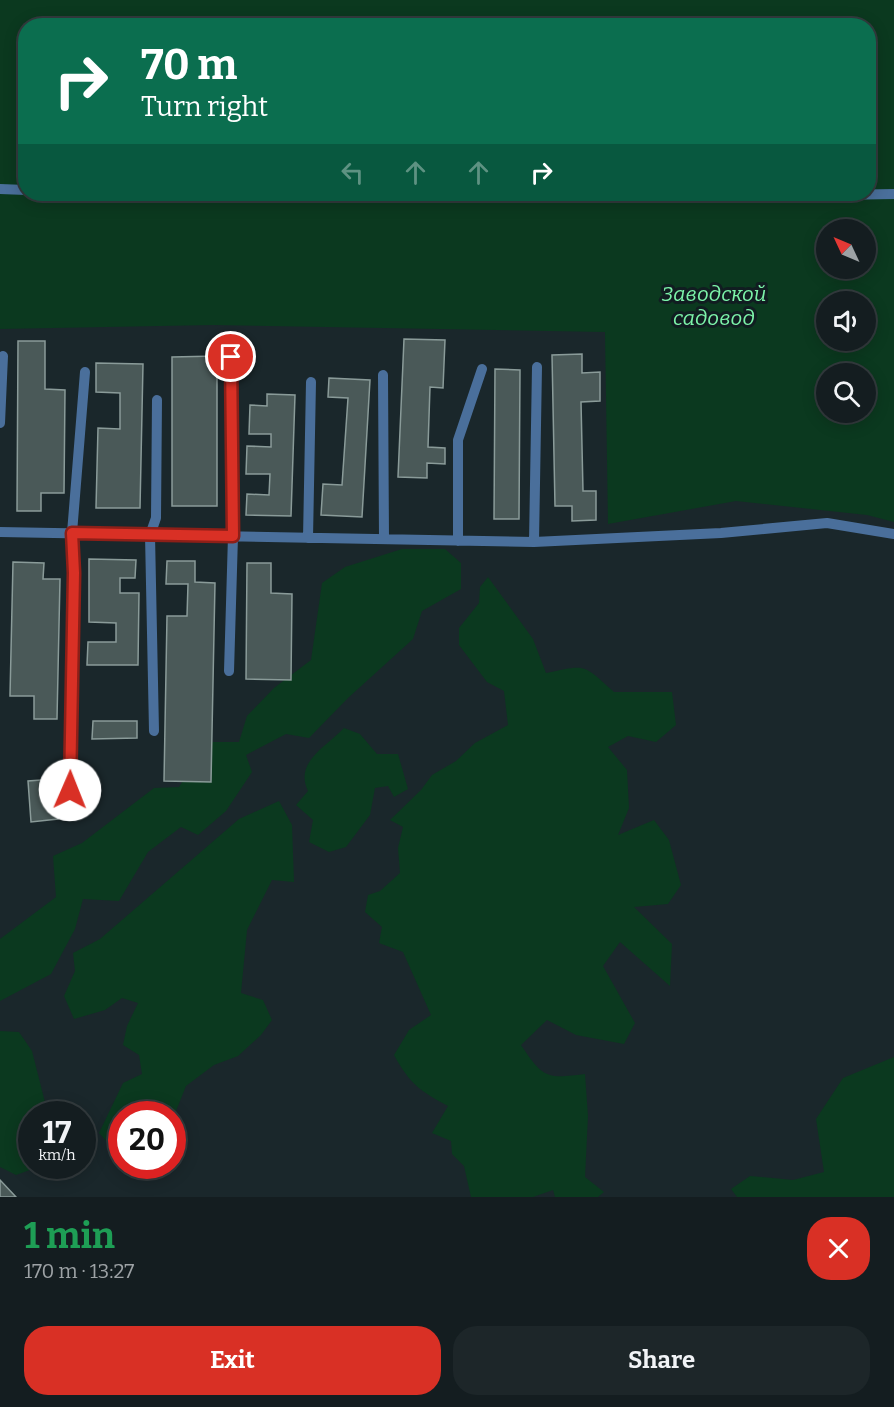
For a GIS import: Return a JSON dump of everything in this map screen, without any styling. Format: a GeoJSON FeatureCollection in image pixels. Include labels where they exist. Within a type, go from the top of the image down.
{"type":"FeatureCollection","features":[{"type":"Feature","properties":{"kind":"lane"},"geometry":{"type":"LineString","coordinates":[[0,189],[18,190]]}},
{"type":"Feature","properties":{"kind":"lane"},"geometry":{"type":"LineString","coordinates":[[876,194],[894,194]]}},
{"type":"Feature","properties":{"kind":"lane"},"geometry":{"type":"LineString","coordinates":[[0,423],[3,356]]}},
{"type":"Feature","properties":{"kind":"lane"},"geometry":{"type":"LineString","coordinates":[[229,671],[233,536],[231,357]]}},
{"type":"Feature","properties":{"kind":"lane"},"geometry":{"type":"LineString","coordinates":[[534,542],[537,367]]}},
{"type":"Feature","properties":{"kind":"lane"},"geometry":{"type":"LineString","coordinates":[[458,541],[458,440],[482,369]]}},
{"type":"Feature","properties":{"kind":"lane"},"geometry":{"type":"LineString","coordinates":[[70,790],[74,573],[72,533],[85,372]]}},
{"type":"Feature","properties":{"kind":"lane"},"geometry":{"type":"LineString","coordinates":[[383,375],[384,539]]}},
{"type":"Feature","properties":{"kind":"lane"},"geometry":{"type":"LineString","coordinates":[[308,538],[311,382]]}},
{"type":"Feature","properties":{"kind":"lane"},"geometry":{"type":"LineString","coordinates":[[154,731],[150,535],[156,518],[157,400]]}},
{"type":"Feature","properties":{"kind":"lane"},"geometry":{"type":"LineString","coordinates":[[0,532],[534,542],[721,533],[826,523],[894,534]]}},
{"type":"Feature","properties":{"kind":"green space","name":"Заводской садовод"},"geometry":{"type":"Polygon","coordinates":[[[0,0],[894,0],[894,522],[867,515],[736,501],[608,524],[605,332],[213,325],[0,329],[0,0]]]}},
{"type":"Feature","properties":{"kind":"green space"},"geometry":{"type":"Polygon","coordinates":[[[402,549],[445,549],[461,563],[461,589],[422,611],[413,639],[348,698],[309,738],[286,734],[246,755],[252,772],[226,811],[198,835],[181,827],[148,852],[119,901],[83,899],[75,929],[51,974],[0,1001],[0,939],[56,897],[53,856],[82,843],[154,788],[179,787],[208,742],[239,742],[247,716],[274,688],[311,660],[322,583],[345,567],[402,549]]]}},
{"type":"Feature","properties":{"kind":"green space"},"geometry":{"type":"Polygon","coordinates":[[[488,577],[533,639],[546,673],[570,668],[584,669],[590,671],[614,692],[672,692],[676,725],[656,742],[628,736],[608,747],[627,770],[629,808],[618,835],[654,820],[669,840],[681,885],[668,904],[634,907],[672,944],[670,986],[620,942],[603,966],[635,1023],[624,1044],[576,1035],[547,1020],[521,1045],[535,1064],[547,1074],[562,1076],[585,1074],[588,1116],[585,1177],[604,1192],[598,1197],[555,1197],[553,1190],[533,1197],[471,1197],[464,1166],[452,1154],[451,1141],[432,1133],[448,1106],[416,1086],[394,1055],[409,1030],[431,1015],[403,952],[379,943],[382,927],[365,912],[368,895],[380,891],[400,873],[398,848],[403,827],[390,820],[421,790],[432,775],[456,761],[475,743],[508,725],[504,691],[487,682],[459,645],[459,628],[479,603],[480,587],[488,577]]]}},
{"type":"Feature","properties":{"kind":"green space"},"geometry":{"type":"Polygon","coordinates":[[[344,728],[360,734],[377,754],[398,754],[408,789],[394,797],[388,786],[375,788],[370,815],[346,847],[329,852],[309,842],[313,820],[296,805],[308,791],[305,772],[308,763],[344,728]]]}},
{"type":"Feature","properties":{"kind":"green space"},"geometry":{"type":"Polygon","coordinates":[[[279,801],[292,825],[294,882],[272,880],[247,930],[241,993],[263,1000],[272,1020],[261,1035],[238,1056],[214,1065],[186,1086],[180,1101],[114,1101],[123,1083],[142,1074],[139,1055],[123,1045],[127,1026],[138,1003],[122,998],[105,1010],[74,1019],[64,996],[75,971],[73,953],[100,939],[239,819],[279,801]]]}},
{"type":"Feature","properties":{"kind":"green space"},"geometry":{"type":"Polygon","coordinates":[[[0,1031],[19,1032],[32,1051],[45,1101],[18,1101],[18,1174],[0,1167],[0,1031]]]}},
{"type":"Feature","properties":{"kind":"green space"},"geometry":{"type":"Polygon","coordinates":[[[894,1057],[894,1197],[737,1197],[731,1189],[750,1176],[793,1180],[824,1172],[816,1119],[843,1078],[894,1057]]]}},
{"type":"Feature","properties":{"kind":"green space"},"geometry":{"type":"Polygon","coordinates":[[[108,1114],[108,1143],[99,1133],[108,1114]]]}},
{"type":"Feature","properties":{"kind":"building"},"geometry":{"type":"Polygon","coordinates":[[[404,339],[445,340],[443,388],[430,387],[428,447],[445,448],[445,464],[427,463],[427,478],[398,477],[404,339]]]}},
{"type":"Feature","properties":{"kind":"building"},"geometry":{"type":"Polygon","coordinates":[[[18,341],[45,341],[45,389],[65,390],[64,493],[41,493],[41,511],[17,511],[18,341]]]}},
{"type":"Feature","properties":{"kind":"building"},"geometry":{"type":"Polygon","coordinates":[[[582,354],[582,373],[600,372],[600,401],[581,402],[583,491],[596,491],[596,520],[572,521],[572,506],[555,506],[552,355],[582,354]]]}},
{"type":"Feature","properties":{"kind":"building"},"geometry":{"type":"Polygon","coordinates":[[[217,356],[217,506],[172,506],[172,357],[217,356]]]}},
{"type":"Feature","properties":{"kind":"building"},"geometry":{"type":"Polygon","coordinates":[[[96,363],[143,364],[140,508],[96,508],[98,428],[120,429],[120,393],[96,392],[96,363]]]}},
{"type":"Feature","properties":{"kind":"building"},"geometry":{"type":"Polygon","coordinates":[[[495,369],[520,370],[519,519],[494,519],[495,369]]]}},
{"type":"Feature","properties":{"kind":"building"},"geometry":{"type":"Polygon","coordinates":[[[329,378],[370,380],[362,517],[321,515],[323,484],[342,485],[348,398],[328,397],[329,378]]]}},
{"type":"Feature","properties":{"kind":"building"},"geometry":{"type":"Polygon","coordinates":[[[267,394],[295,395],[291,516],[246,515],[247,494],[269,495],[270,474],[246,474],[247,446],[271,447],[271,434],[249,434],[250,405],[267,406],[267,394]]]}},
{"type":"Feature","properties":{"kind":"building"},"geometry":{"type":"Polygon","coordinates":[[[89,559],[136,560],[135,578],[120,578],[120,593],[139,593],[138,665],[87,665],[88,642],[116,642],[116,623],[89,622],[89,559]]]}},
{"type":"Feature","properties":{"kind":"building"},"geometry":{"type":"Polygon","coordinates":[[[167,561],[195,561],[195,582],[215,583],[211,782],[164,781],[167,616],[187,616],[188,584],[166,584],[167,561]]]}},
{"type":"Feature","properties":{"kind":"building"},"geometry":{"type":"Polygon","coordinates":[[[13,562],[44,563],[43,579],[60,579],[57,719],[34,719],[34,696],[10,696],[13,562]]]}},
{"type":"Feature","properties":{"kind":"building"},"geometry":{"type":"Polygon","coordinates":[[[247,563],[271,563],[271,593],[292,594],[291,680],[246,679],[247,563]]]}},
{"type":"Feature","properties":{"kind":"building"},"geometry":{"type":"Polygon","coordinates":[[[93,721],[137,721],[137,738],[92,739],[93,721]]]}},
{"type":"Feature","properties":{"kind":"building"},"geometry":{"type":"Polygon","coordinates":[[[55,779],[58,819],[31,822],[28,781],[55,779]]]}},
{"type":"Feature","properties":{"kind":"building"},"geometry":{"type":"Polygon","coordinates":[[[0,1180],[16,1197],[0,1197],[0,1180]]]}},
{"type":"Feature","properties":{"kind":"route"},"geometry":{"type":"LineString","coordinates":[[70,790],[74,573],[72,533],[233,536],[231,357]]}}]}
